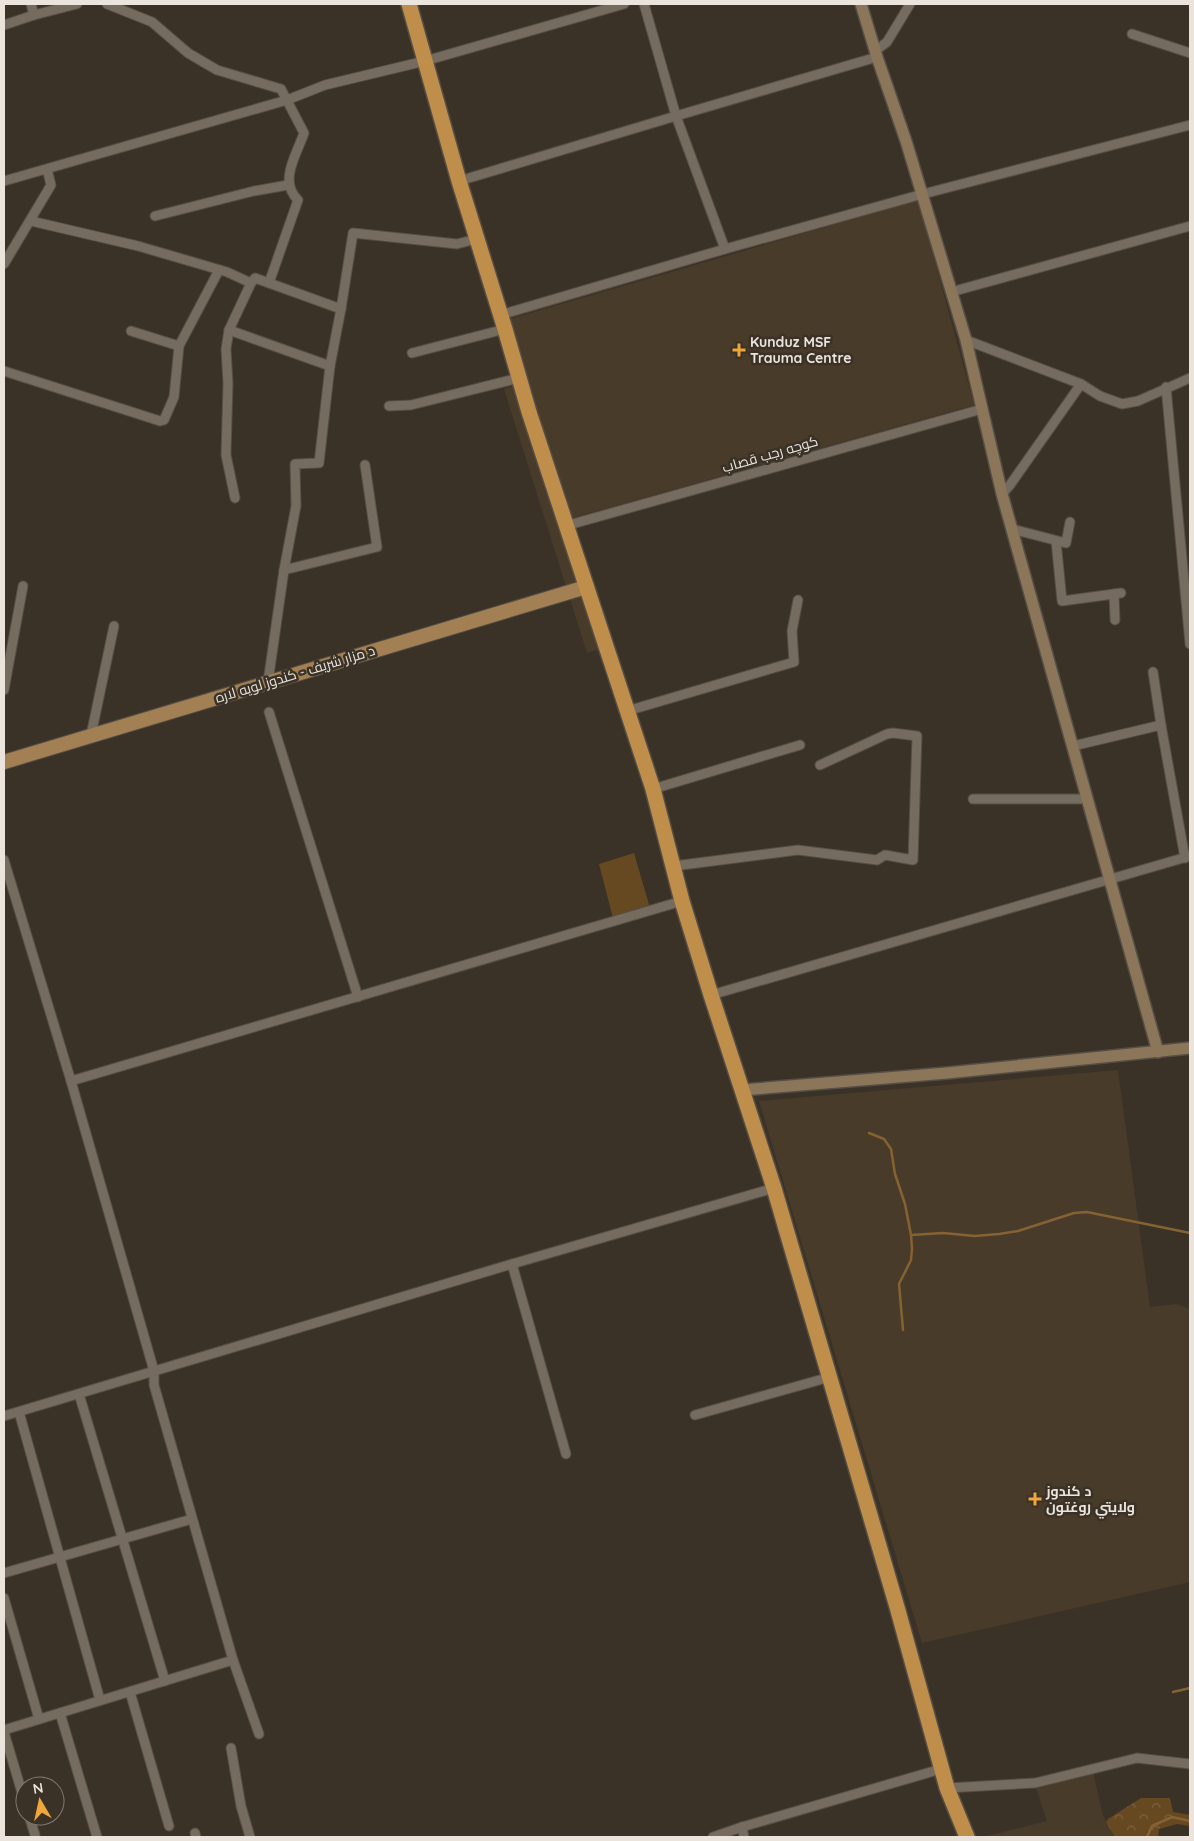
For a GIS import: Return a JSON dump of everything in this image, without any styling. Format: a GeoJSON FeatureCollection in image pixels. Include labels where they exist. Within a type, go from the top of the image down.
{"type":"FeatureCollection","features":[{"type":"Feature","properties":{"kind":"highway"},"geometry":{"type":"LineString","coordinates":[[410,4],[476,239],[565,526],[653,789],[682,900],[710,995],[774,1188],[897,1607],[946,1788],[967,1837]]}},
{"type":"Feature","properties":{"kind":"main road","name":"د مزار شریف - کندوز لویه لاره"},"geometry":{"type":"LineString","coordinates":[[4,762],[586,587]]}},
{"type":"Feature","properties":{"kind":"street"},"geometry":{"type":"LineString","coordinates":[[31,4],[34,15]]}},
{"type":"Feature","properties":{"kind":"street"},"geometry":{"type":"LineString","coordinates":[[4,25],[76,4]]}},
{"type":"Feature","properties":{"kind":"street"},"geometry":{"type":"LineString","coordinates":[[106,4],[152,22],[188,54],[218,70],[282,89],[304,132],[290,168],[288,185],[291,194],[298,200],[269,283]]}},
{"type":"Feature","properties":{"kind":"street"},"geometry":{"type":"LineString","coordinates":[[4,181],[287,100],[325,85],[425,61],[624,4]]}},
{"type":"Feature","properties":{"kind":"street"},"geometry":{"type":"LineString","coordinates":[[644,4],[676,116],[725,249]]}},
{"type":"Feature","properties":{"kind":"street"},"geometry":{"type":"LineString","coordinates":[[861,4],[923,194],[950,292],[966,340],[1002,494],[1158,1052]]}},
{"type":"Feature","properties":{"kind":"street"},"geometry":{"type":"LineString","coordinates":[[459,181],[876,54],[887,42],[910,4]]}},
{"type":"Feature","properties":{"kind":"street"},"geometry":{"type":"LineString","coordinates":[[1132,34],[1190,53]]}},
{"type":"Feature","properties":{"kind":"street"},"geometry":{"type":"LineString","coordinates":[[412,353],[725,249],[923,194],[1190,125]]}},
{"type":"Feature","properties":{"kind":"street"},"geometry":{"type":"LineString","coordinates":[[4,264],[51,185],[47,169]]}},
{"type":"Feature","properties":{"kind":"street"},"geometry":{"type":"LineString","coordinates":[[155,216],[254,191],[288,185]]}},
{"type":"Feature","properties":{"kind":"street"},"geometry":{"type":"LineString","coordinates":[[31,221],[138,246],[227,272],[251,283]]}},
{"type":"Feature","properties":{"kind":"street"},"geometry":{"type":"LineString","coordinates":[[950,292],[1190,226]]}},
{"type":"Feature","properties":{"kind":"street"},"geometry":{"type":"LineString","coordinates":[[268,682],[284,570],[296,506],[295,464],[319,463],[330,366],[353,233],[457,244],[476,239]]}},
{"type":"Feature","properties":{"kind":"street"},"geometry":{"type":"LineString","coordinates":[[4,371],[160,421],[166,418],[174,397],[179,346],[219,270]]}},
{"type":"Feature","properties":{"kind":"street"},"geometry":{"type":"LineString","coordinates":[[235,498],[226,455],[228,383],[226,361],[229,330],[251,283],[255,278],[341,309]]}},
{"type":"Feature","properties":{"kind":"street"},"geometry":{"type":"LineString","coordinates":[[229,330],[330,366]]}},
{"type":"Feature","properties":{"kind":"street"},"geometry":{"type":"LineString","coordinates":[[131,331],[179,346]]}},
{"type":"Feature","properties":{"kind":"street"},"geometry":{"type":"LineString","coordinates":[[966,340],[1081,384],[1100,396],[1122,404],[1138,401],[1190,378]]}},
{"type":"Feature","properties":{"kind":"street"},"geometry":{"type":"LineString","coordinates":[[389,406],[411,405],[519,378]]}},
{"type":"Feature","properties":{"kind":"street"},"geometry":{"type":"LineString","coordinates":[[1002,494],[1081,384]]}},
{"type":"Feature","properties":{"kind":"street"},"geometry":{"type":"LineString","coordinates":[[1166,387],[1190,644]]}},
{"type":"Feature","properties":{"kind":"street","name":"کوچه رجب قصاب"},"geometry":{"type":"LineString","coordinates":[[565,526],[982,409]]}},
{"type":"Feature","properties":{"kind":"street"},"geometry":{"type":"LineString","coordinates":[[284,570],[377,547],[365,465]]}},
{"type":"Feature","properties":{"kind":"street"},"geometry":{"type":"LineString","coordinates":[[1012,529],[1066,543],[1070,522]]}},
{"type":"Feature","properties":{"kind":"street"},"geometry":{"type":"LineString","coordinates":[[1056,541],[1062,601],[1117,593],[1115,620]]}},
{"type":"Feature","properties":{"kind":"street"},"geometry":{"type":"LineString","coordinates":[[4,690],[23,586]]}},
{"type":"Feature","properties":{"kind":"street"},"geometry":{"type":"LineString","coordinates":[[627,711],[794,662],[792,631],[798,600]]}},
{"type":"Feature","properties":{"kind":"street"},"geometry":{"type":"LineString","coordinates":[[91,736],[114,626]]}},
{"type":"Feature","properties":{"kind":"street"},"geometry":{"type":"LineString","coordinates":[[710,995],[1188,857],[1161,725],[1153,672]]}},
{"type":"Feature","properties":{"kind":"street"},"geometry":{"type":"LineString","coordinates":[[269,712],[358,997]]}},
{"type":"Feature","properties":{"kind":"street"},"geometry":{"type":"LineString","coordinates":[[1073,746],[1161,725]]}},
{"type":"Feature","properties":{"kind":"street"},"geometry":{"type":"LineString","coordinates":[[674,866],[798,850],[877,860],[885,855],[913,860],[917,736],[887,734],[820,765]]}},
{"type":"Feature","properties":{"kind":"street"},"geometry":{"type":"LineString","coordinates":[[653,789],[800,745]]}},
{"type":"Feature","properties":{"kind":"street"},"geometry":{"type":"LineString","coordinates":[[973,799],[1087,799]]}},
{"type":"Feature","properties":{"kind":"street"},"geometry":{"type":"LineString","coordinates":[[4,860],[71,1081],[154,1371],[154,1385],[233,1660],[259,1734]]}},
{"type":"Feature","properties":{"kind":"street"},"geometry":{"type":"LineString","coordinates":[[71,1081],[682,900]]}},
{"type":"Feature","properties":{"kind":"street"},"geometry":{"type":"LineString","coordinates":[[742,1090],[947,1073],[1190,1048]]}},
{"type":"Feature","properties":{"kind":"street"},"geometry":{"type":"LineString","coordinates":[[4,1416],[512,1264],[774,1188]]}},
{"type":"Feature","properties":{"kind":"street"},"geometry":{"type":"LineString","coordinates":[[512,1264],[566,1454]]}},
{"type":"Feature","properties":{"kind":"street"},"geometry":{"type":"LineString","coordinates":[[695,1415],[830,1377]]}},
{"type":"Feature","properties":{"kind":"street"},"geometry":{"type":"LineString","coordinates":[[79,1394],[165,1681]]}},
{"type":"Feature","properties":{"kind":"street"},"geometry":{"type":"LineString","coordinates":[[19,1412],[100,1700]]}},
{"type":"Feature","properties":{"kind":"street"},"geometry":{"type":"LineString","coordinates":[[4,1573],[192,1519]]}},
{"type":"Feature","properties":{"kind":"street"},"geometry":{"type":"LineString","coordinates":[[4,1598],[40,1719]]}},
{"type":"Feature","properties":{"kind":"street"},"geometry":{"type":"LineString","coordinates":[[17,1776],[4,1731],[233,1660]]}},
{"type":"Feature","properties":{"kind":"street"},"geometry":{"type":"LineString","coordinates":[[130,1692],[169,1826]]}},
{"type":"Feature","properties":{"kind":"street"},"geometry":{"type":"LineString","coordinates":[[60,1713],[97,1837]]}},
{"type":"Feature","properties":{"kind":"street"},"geometry":{"type":"LineString","coordinates":[[231,1748],[241,1806],[250,1837]]}},
{"type":"Feature","properties":{"kind":"street"},"geometry":{"type":"LineString","coordinates":[[946,1788],[1035,1783],[1137,1758],[1190,1764]]}},
{"type":"Feature","properties":{"kind":"street"},"geometry":{"type":"LineString","coordinates":[[713,1837],[941,1768]]}},
{"type":"Feature","properties":{"kind":"street"},"geometry":{"type":"LineString","coordinates":[[32,1826],[34,1835]]}},
{"type":"Feature","properties":{"kind":"street"},"geometry":{"type":"LineString","coordinates":[[742,1827],[744,1837]]}},
{"type":"Feature","properties":{"kind":"shaded area","name":"Kunduz MSF Trauma Centre"},"geometry":{"type":"Polygon","coordinates":[[[918,200],[974,405],[572,518],[612,645],[587,653],[504,389],[529,381],[510,319],[918,200]]]}},
{"type":"Feature","properties":{"kind":"shaded area"},"geometry":{"type":"Polygon","coordinates":[[[1118,1070],[1150,1307],[1177,1304],[1190,1309],[1190,1582],[922,1643],[759,1101],[1118,1070]]]}},
{"type":"Feature","properties":{"kind":"shaded area"},"geometry":{"type":"Polygon","coordinates":[[[1093,1771],[1103,1816],[1115,1837],[983,1837],[1047,1821],[1035,1785],[1093,1771]]]}},
{"type":"Feature","properties":{"kind":"green space"},"geometry":{"type":"Polygon","coordinates":[[[634,853],[650,908],[613,918],[599,864],[634,853]]]}},
{"type":"Feature","properties":{"kind":"green space"},"geometry":{"type":"Polygon","coordinates":[[[1141,1798],[1170,1798],[1173,1812],[1190,1815],[1190,1826],[1177,1824],[1159,1829],[1158,1837],[1115,1837],[1106,1822],[1108,1819],[1141,1798]]]}},
{"type":"Feature","properties":{"kind":"waterway"},"geometry":{"type":"LineString","coordinates":[[869,1133],[884,1139],[891,1149],[895,1174],[905,1204],[911,1235],[911,1260],[899,1284],[903,1330]]}},
{"type":"Feature","properties":{"kind":"waterway"},"geometry":{"type":"LineString","coordinates":[[911,1235],[943,1233],[975,1236],[999,1234],[1018,1231],[1074,1213],[1087,1212],[1190,1233]]}},
{"type":"Feature","properties":{"kind":"waterway"},"geometry":{"type":"LineString","coordinates":[[1173,1692],[1190,1688]]}},
{"type":"Feature","properties":{"kind":"waterway"},"geometry":{"type":"LineString","coordinates":[[1147,1837],[1152,1826],[1172,1817],[1190,1821]]}},
{"type":"Feature","properties":{"kind":"place","name":"Kunduz MSF Trauma Centre"},"geometry":{"type":"Point","coordinates":[739,350]}},
{"type":"Feature","properties":{"kind":"place","name":"د کندوز ولایتي روغتون"},"geometry":{"type":"Point","coordinates":[1035,1499]}}]}
